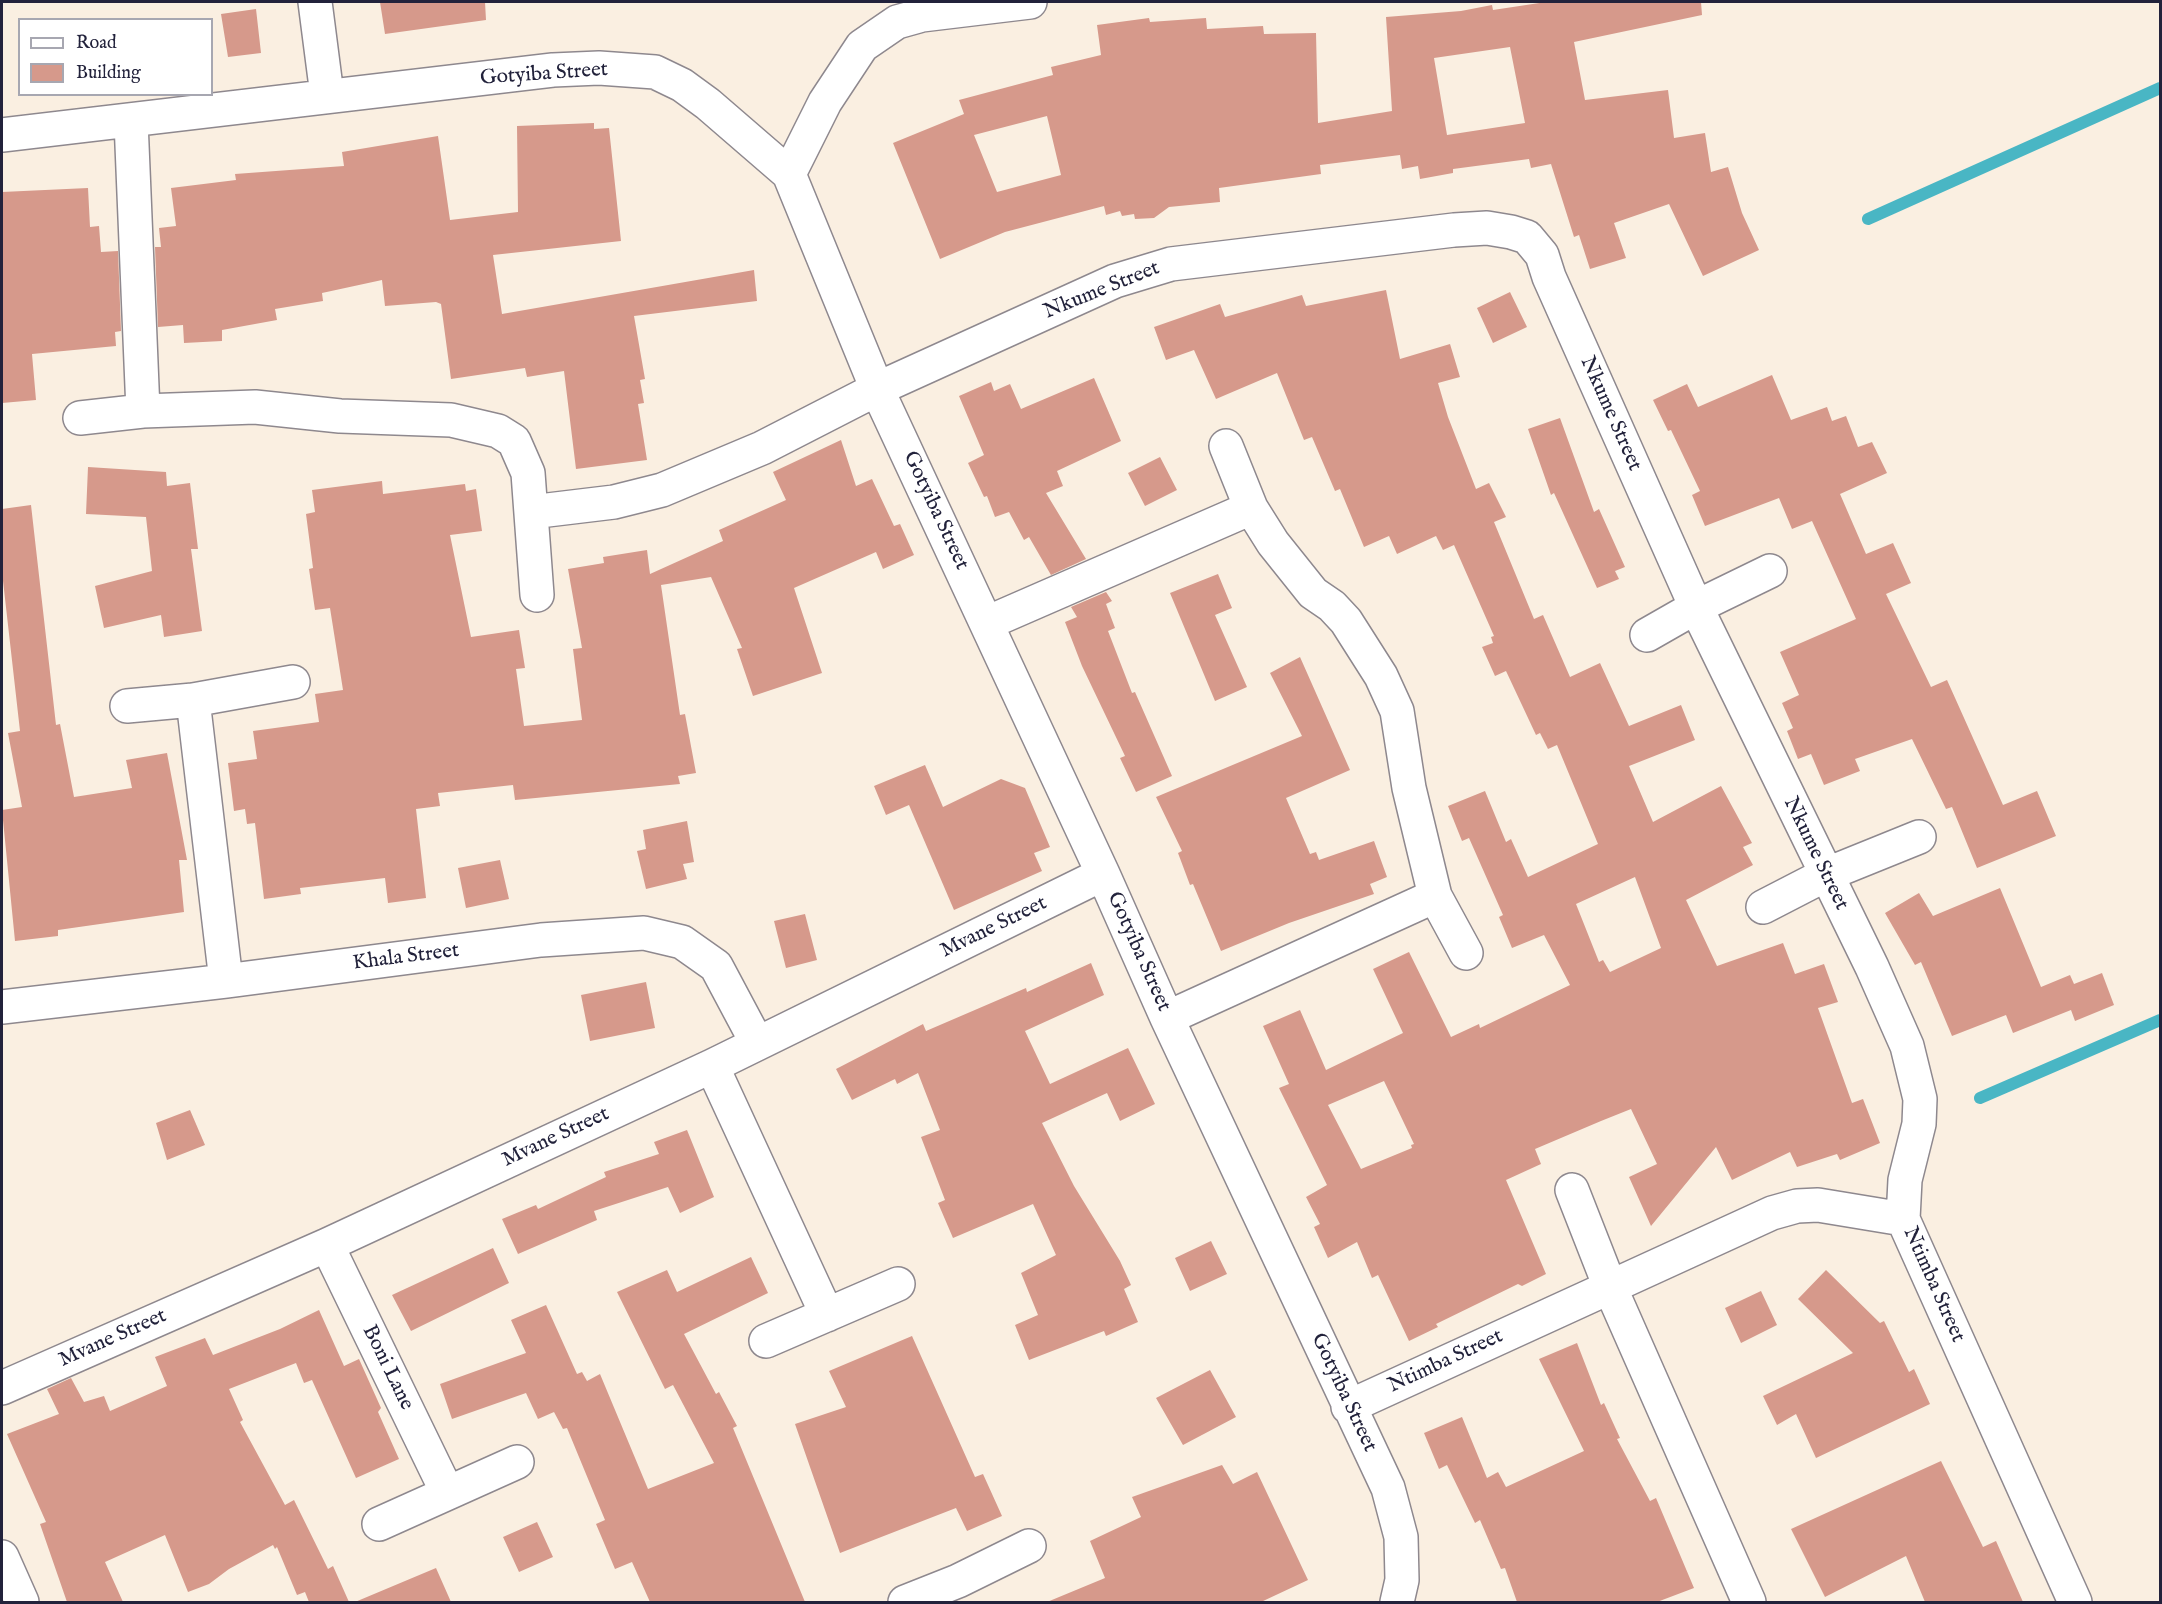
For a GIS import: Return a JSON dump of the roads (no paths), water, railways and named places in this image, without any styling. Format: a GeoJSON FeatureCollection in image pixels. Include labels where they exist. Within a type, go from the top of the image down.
{"type":"FeatureCollection","features":[{"type":"Feature","properties":{"kind":"street"},"geometry":{"type":"LineString","coordinates":[[315,2],[327,95]]}},
{"type":"Feature","properties":{"kind":"street"},"geometry":{"type":"LineString","coordinates":[[789,174],[825,102],[862,46],[894,12],[922,15],[1030,2]]}},
{"type":"Feature","properties":{"kind":"street","name":"Gotyiba Street"},"geometry":{"type":"LineString","coordinates":[[2,135],[131,121],[327,95],[552,70],[599,68],[655,72],[682,85],[708,104],[789,174],[878,389],[1103,874],[1167,1018],[1388,1488],[1401,1537],[1402,1580],[1397,1602]]}},
{"type":"Feature","properties":{"kind":"street"},"geometry":{"type":"LineString","coordinates":[[131,121],[143,411]]}},
{"type":"Feature","properties":{"kind":"street","name":"Nkume Street"},"geometry":{"type":"LineString","coordinates":[[531,512],[614,502],[662,490],[762,448],[878,389],[1115,281],[1171,264],[1454,230],[1487,228],[1527,237],[1542,255],[1549,277],[1696,607],[1825,875],[1872,967],[1907,1046],[1916,1072],[1920,1099],[1920,1124],[1905,1180],[1903,1219]]}},
{"type":"Feature","properties":{"kind":"street"},"geometry":{"type":"LineString","coordinates":[[80,418],[143,411],[255,407],[340,416],[452,420],[498,430],[514,441],[528,473],[537,595]]}},
{"type":"Feature","properties":{"kind":"street"},"geometry":{"type":"LineString","coordinates":[[1226,446],[1251,508],[1293,570],[1313,593],[1332,606],[1346,621],[1381,676],[1397,711],[1409,788],[1435,896],[1466,953]]}},
{"type":"Feature","properties":{"kind":"street"},"geometry":{"type":"LineString","coordinates":[[987,623],[1251,508]]}},
{"type":"Feature","properties":{"kind":"street"},"geometry":{"type":"LineString","coordinates":[[1647,635],[1696,607],[1770,571]]}},
{"type":"Feature","properties":{"kind":"street"},"geometry":{"type":"LineString","coordinates":[[127,706],[193,700],[293,682]]}},
{"type":"Feature","properties":{"kind":"street"},"geometry":{"type":"LineString","coordinates":[[193,700],[226,981]]}},
{"type":"Feature","properties":{"kind":"street"},"geometry":{"type":"LineString","coordinates":[[1763,906],[1825,875],[1920,837]]}},
{"type":"Feature","properties":{"kind":"street","name":"Mvane Street"},"geometry":{"type":"LineString","coordinates":[[2,1389],[327,1245],[712,1066],[1103,874]]}},
{"type":"Feature","properties":{"kind":"street"},"geometry":{"type":"LineString","coordinates":[[1167,1018],[1435,896]]}},
{"type":"Feature","properties":{"kind":"street","name":"Khala Street"},"geometry":{"type":"LineString","coordinates":[[2,1007],[226,981],[541,940],[644,933],[682,942],[716,966],[757,1043]]}},
{"type":"Feature","properties":{"kind":"street"},"geometry":{"type":"LineString","coordinates":[[712,1066],[827,1315]]}},
{"type":"Feature","properties":{"kind":"street"},"geometry":{"type":"LineString","coordinates":[[1572,1190],[1610,1287],[1749,1602]]}},
{"type":"Feature","properties":{"kind":"street","name":"Ntimba Street"},"geometry":{"type":"LineString","coordinates":[[1348,1407],[1772,1213],[1797,1206],[1818,1205],[1903,1219],[2075,1602]]}},
{"type":"Feature","properties":{"kind":"street","name":"Boni Lane"},"geometry":{"type":"LineString","coordinates":[[327,1245],[447,1491]]}},
{"type":"Feature","properties":{"kind":"street"},"geometry":{"type":"LineString","coordinates":[[766,1341],[898,1284]]}},
{"type":"Feature","properties":{"kind":"street"},"geometry":{"type":"LineString","coordinates":[[380,1524],[447,1491],[517,1462]]}},
{"type":"Feature","properties":{"kind":"street"},"geometry":{"type":"LineString","coordinates":[[905,1602],[963,1592],[1029,1546]]}},
{"type":"Feature","properties":{"kind":"street"},"geometry":{"type":"LineString","coordinates":[[2,1557],[22,1602]]}},
{"type":"Feature","properties":{"kind":"waterway"},"geometry":{"type":"LineString","coordinates":[[1868,219],[2160,88]]}},
{"type":"Feature","properties":{"kind":"waterway"},"geometry":{"type":"LineString","coordinates":[[1980,1098],[2160,1020]]}}]}
